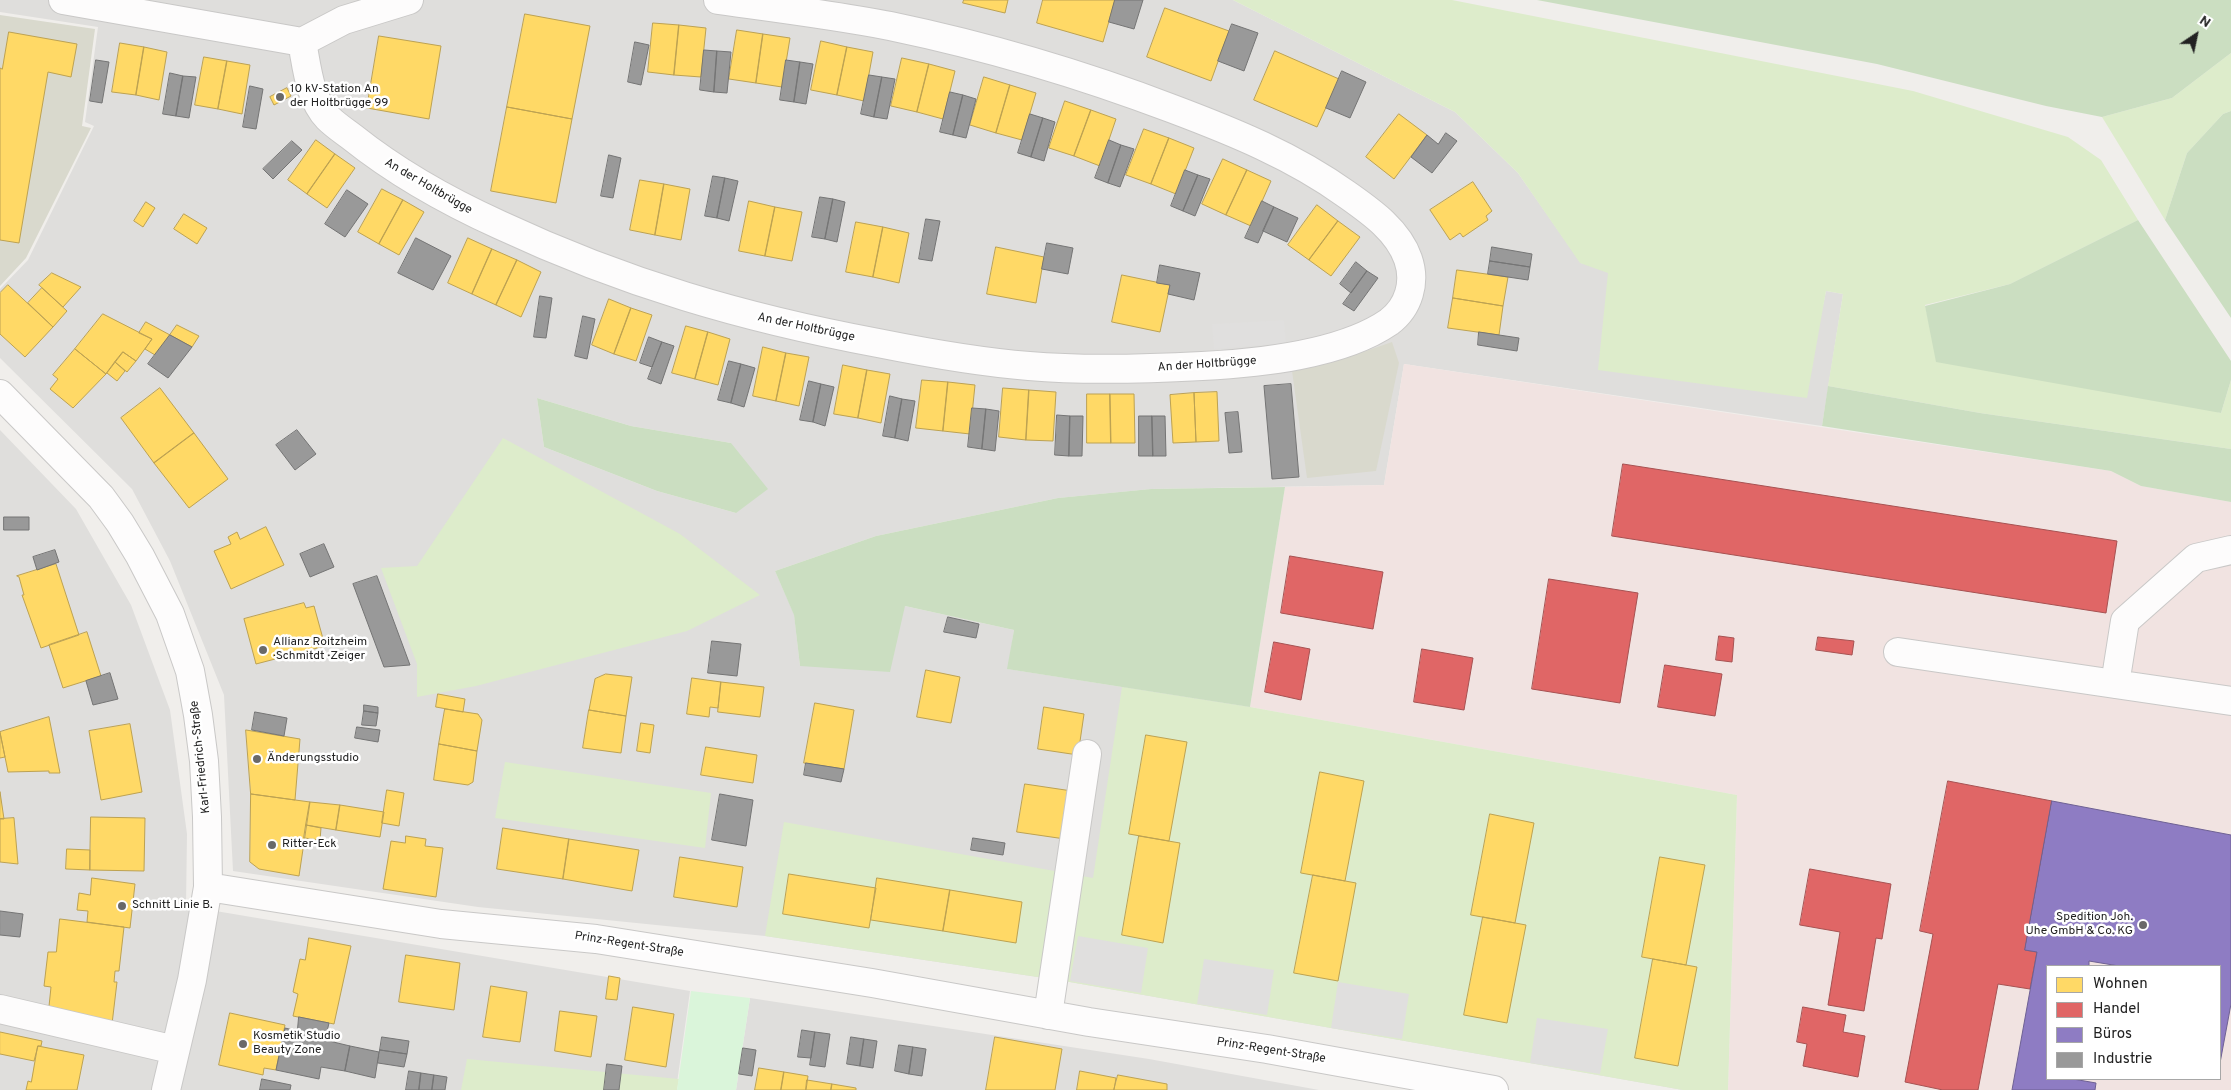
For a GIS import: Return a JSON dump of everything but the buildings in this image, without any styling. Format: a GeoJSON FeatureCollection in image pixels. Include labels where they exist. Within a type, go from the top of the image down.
{"type":"FeatureCollection","features":[{"type":"Feature","properties":{"kind":"street"},"geometry":{"type":"LineString","coordinates":[[63,0],[302,42],[344,20],[409,0]]}},
{"type":"Feature","properties":{"kind":"street","name":"An der Holtbrügge"},"geometry":{"type":"LineString","coordinates":[[302,42],[312,91],[326,116],[382,161],[423,186],[479,216],[581,261],[698,302],[799,328],[936,354],[1033,366],[1153,368],[1248,363],[1318,351],[1360,337],[1390,321],[1404,306],[1411,288],[1412,268],[1404,249],[1384,224],[1311,169],[1250,139],[1105,84],[1003,54],[893,27],[810,12],[718,0]]}},
{"type":"Feature","properties":{"kind":"street","name":"Karl-Friedrich-Straße"},"geometry":{"type":"LineString","coordinates":[[0,394],[101,497],[140,556],[170,614],[190,671],[198,715],[207,817],[208,887],[192,980],[166,1090]]}},
{"type":"Feature","properties":{"kind":"street"},"geometry":{"type":"LineString","coordinates":[[2114,684],[2126,621],[2196,558],[2231,550]]}},
{"type":"Feature","properties":{"kind":"street"},"geometry":{"type":"LineString","coordinates":[[1898,652],[2231,701]]}},
{"type":"Feature","properties":{"kind":"street"},"geometry":{"type":"LineString","coordinates":[[1048,1015],[1087,754]]}},
{"type":"Feature","properties":{"kind":"street","name":"Prinz-Regent-Straße"},"geometry":{"type":"LineString","coordinates":[[208,887],[441,924],[596,939],[872,983],[1048,1015],[1267,1049],[1494,1090]]}},
{"type":"Feature","properties":{"kind":"street"},"geometry":{"type":"LineString","coordinates":[[0,1009],[175,1050]]}},
{"type":"Feature","properties":{"kind":"shaded area"},"geometry":{"type":"Polygon","coordinates":[[[0,0],[1233,0],[1455,112],[1518,173],[1581,263],[1822,310],[1826,291],[1843,294],[1822,426],[1404,364],[1384,485],[1151,489],[1058,498],[876,536],[775,571],[794,614],[800,666],[905,606],[1014,630],[1008,669],[1250,707],[1728,1090],[1683,1090],[1064,981],[765,936],[478,907],[233,871],[224,695],[170,561],[132,489],[0,358],[0,289],[28,260],[94,126],[85,122],[98,27],[0,12],[0,0]],[[537,398],[544,447],[657,491],[736,513],[731,443],[631,426],[537,398]]]}},
{"type":"Feature","properties":{"kind":"shaded area"},"geometry":{"type":"Polygon","coordinates":[[[0,15],[95,29],[82,126],[91,128],[26,258],[0,286],[0,15]]]}},
{"type":"Feature","properties":{"kind":"shaded area"},"geometry":{"type":"Polygon","coordinates":[[[1284,320],[1286,343],[1214,349],[1212,324],[1284,320]]]}},
{"type":"Feature","properties":{"kind":"shaded area"},"geometry":{"type":"Polygon","coordinates":[[[1392,342],[1399,363],[1376,471],[1307,478],[1292,371],[1340,360],[1392,342]]]}},
{"type":"Feature","properties":{"kind":"shaded area"},"geometry":{"type":"Polygon","coordinates":[[[1404,364],[2111,471],[2141,486],[2231,502],[2231,1090],[1728,1090],[1737,795],[1250,707],[1285,487],[1384,485],[1404,364]]]}},
{"type":"Feature","properties":{"kind":"shaded area"},"geometry":{"type":"Polygon","coordinates":[[[0,430],[76,509],[131,605],[170,710],[187,834],[186,906],[690,991],[676,1090],[0,1090],[0,430]]]}},
{"type":"Feature","properties":{"kind":"shaded area"},"geometry":{"type":"Polygon","coordinates":[[[1078,936],[1148,948],[1141,993],[1070,981],[1078,936]]]}},
{"type":"Feature","properties":{"kind":"shaded area"},"geometry":{"type":"Polygon","coordinates":[[[1204,959],[1274,970],[1267,1015],[1197,1004],[1204,959]]]}},
{"type":"Feature","properties":{"kind":"shaded area"},"geometry":{"type":"Polygon","coordinates":[[[1338,982],[1409,994],[1402,1039],[1331,1028],[1338,982]]]}},
{"type":"Feature","properties":{"kind":"shaded area"},"geometry":{"type":"Polygon","coordinates":[[[750,998],[1149,1059],[1319,1090],[736,1090],[750,998]]]}},
{"type":"Feature","properties":{"kind":"shaded area"},"geometry":{"type":"Polygon","coordinates":[[[1537,1018],[1608,1029],[1600,1074],[1530,1063],[1537,1018]]]}},
{"type":"Feature","properties":{"kind":"green space"},"geometry":{"type":"Polygon","coordinates":[[[1233,0],[1452,0],[1913,91],[2068,137],[2101,160],[2138,220],[2010,284],[1925,305],[1930,327],[2221,413],[2231,380],[2231,449],[1980,413],[1828,386],[1843,294],[1826,291],[1807,398],[1598,370],[1608,273],[1580,263],[1518,173],[1455,112],[1233,0]]]}},
{"type":"Feature","properties":{"kind":"green space"},"geometry":{"type":"Polygon","coordinates":[[[1537,0],[2231,0],[2231,53],[2172,98],[2102,117],[2046,106],[1877,64],[1537,0]]]}},
{"type":"Feature","properties":{"kind":"green space"},"geometry":{"type":"Polygon","coordinates":[[[2231,53],[2231,111],[2223,114],[2187,153],[2165,220],[2102,117],[2172,98],[2231,53]]]}},
{"type":"Feature","properties":{"kind":"green space"},"geometry":{"type":"Polygon","coordinates":[[[2231,111],[2231,318],[2165,220],[2187,153],[2223,114],[2231,111]]]}},
{"type":"Feature","properties":{"kind":"green space"},"geometry":{"type":"Polygon","coordinates":[[[2138,220],[2231,361],[2231,380],[2221,413],[1936,362],[1925,306],[2010,284],[2138,220]]]}},
{"type":"Feature","properties":{"kind":"green space"},"geometry":{"type":"Polygon","coordinates":[[[1828,386],[1980,413],[2231,449],[2231,502],[2141,486],[2111,471],[1822,426],[1828,386]]]}},
{"type":"Feature","properties":{"kind":"green space"},"geometry":{"type":"Polygon","coordinates":[[[537,398],[631,426],[731,443],[768,489],[736,513],[657,491],[544,447],[537,398]]]}},
{"type":"Feature","properties":{"kind":"green space"},"geometry":{"type":"Polygon","coordinates":[[[503,438],[680,534],[760,595],[687,631],[476,686],[417,697],[417,664],[381,568],[417,566],[503,438]]]}},
{"type":"Feature","properties":{"kind":"green space"},"geometry":{"type":"Polygon","coordinates":[[[1285,487],[1250,707],[1007,669],[1014,630],[905,606],[890,672],[800,666],[794,615],[775,571],[876,536],[1058,498],[1151,489],[1285,487]]]}},
{"type":"Feature","properties":{"kind":"green space"},"geometry":{"type":"Polygon","coordinates":[[[1122,687],[1250,707],[1737,795],[1728,1090],[1683,1090],[1064,981],[765,936],[784,822],[1093,878],[1122,687]]]}},
{"type":"Feature","properties":{"kind":"green space"},"geometry":{"type":"Polygon","coordinates":[[[505,762],[711,793],[705,848],[495,818],[505,762]]]}},
{"type":"Feature","properties":{"kind":"green space"},"geometry":{"type":"Polygon","coordinates":[[[691,991],[750,998],[736,1090],[677,1090],[691,991]]]}},
{"type":"Feature","properties":{"kind":"green space"},"geometry":{"type":"Polygon","coordinates":[[[467,1059],[679,1079],[677,1090],[461,1090],[467,1059]]]}},
{"type":"Feature","properties":{"kind":"place","name":"10 kV-Station An der Holtbrügge 99"},"geometry":{"type":"Point","coordinates":[280,97]}},
{"type":"Feature","properties":{"kind":"place","name":"Allianz Roitzheim · Schmitdt · Zeiger"},"geometry":{"type":"Point","coordinates":[263,650]}},
{"type":"Feature","properties":{"kind":"place","name":"Änderungsstudio"},"geometry":{"type":"Point","coordinates":[257,759]}},
{"type":"Feature","properties":{"kind":"place","name":"Ritter-Eck"},"geometry":{"type":"Point","coordinates":[272,845]}},
{"type":"Feature","properties":{"kind":"place","name":"Schnitt Linie B."},"geometry":{"type":"Point","coordinates":[122,906]}},
{"type":"Feature","properties":{"kind":"place","name":"Spedition Joh. Uhe GmbH & Co. KG"},"geometry":{"type":"Point","coordinates":[2143,925]}},
{"type":"Feature","properties":{"kind":"place","name":"Kosmetik Studio Beauty Zone"},"geometry":{"type":"Point","coordinates":[243,1044]}}]}
